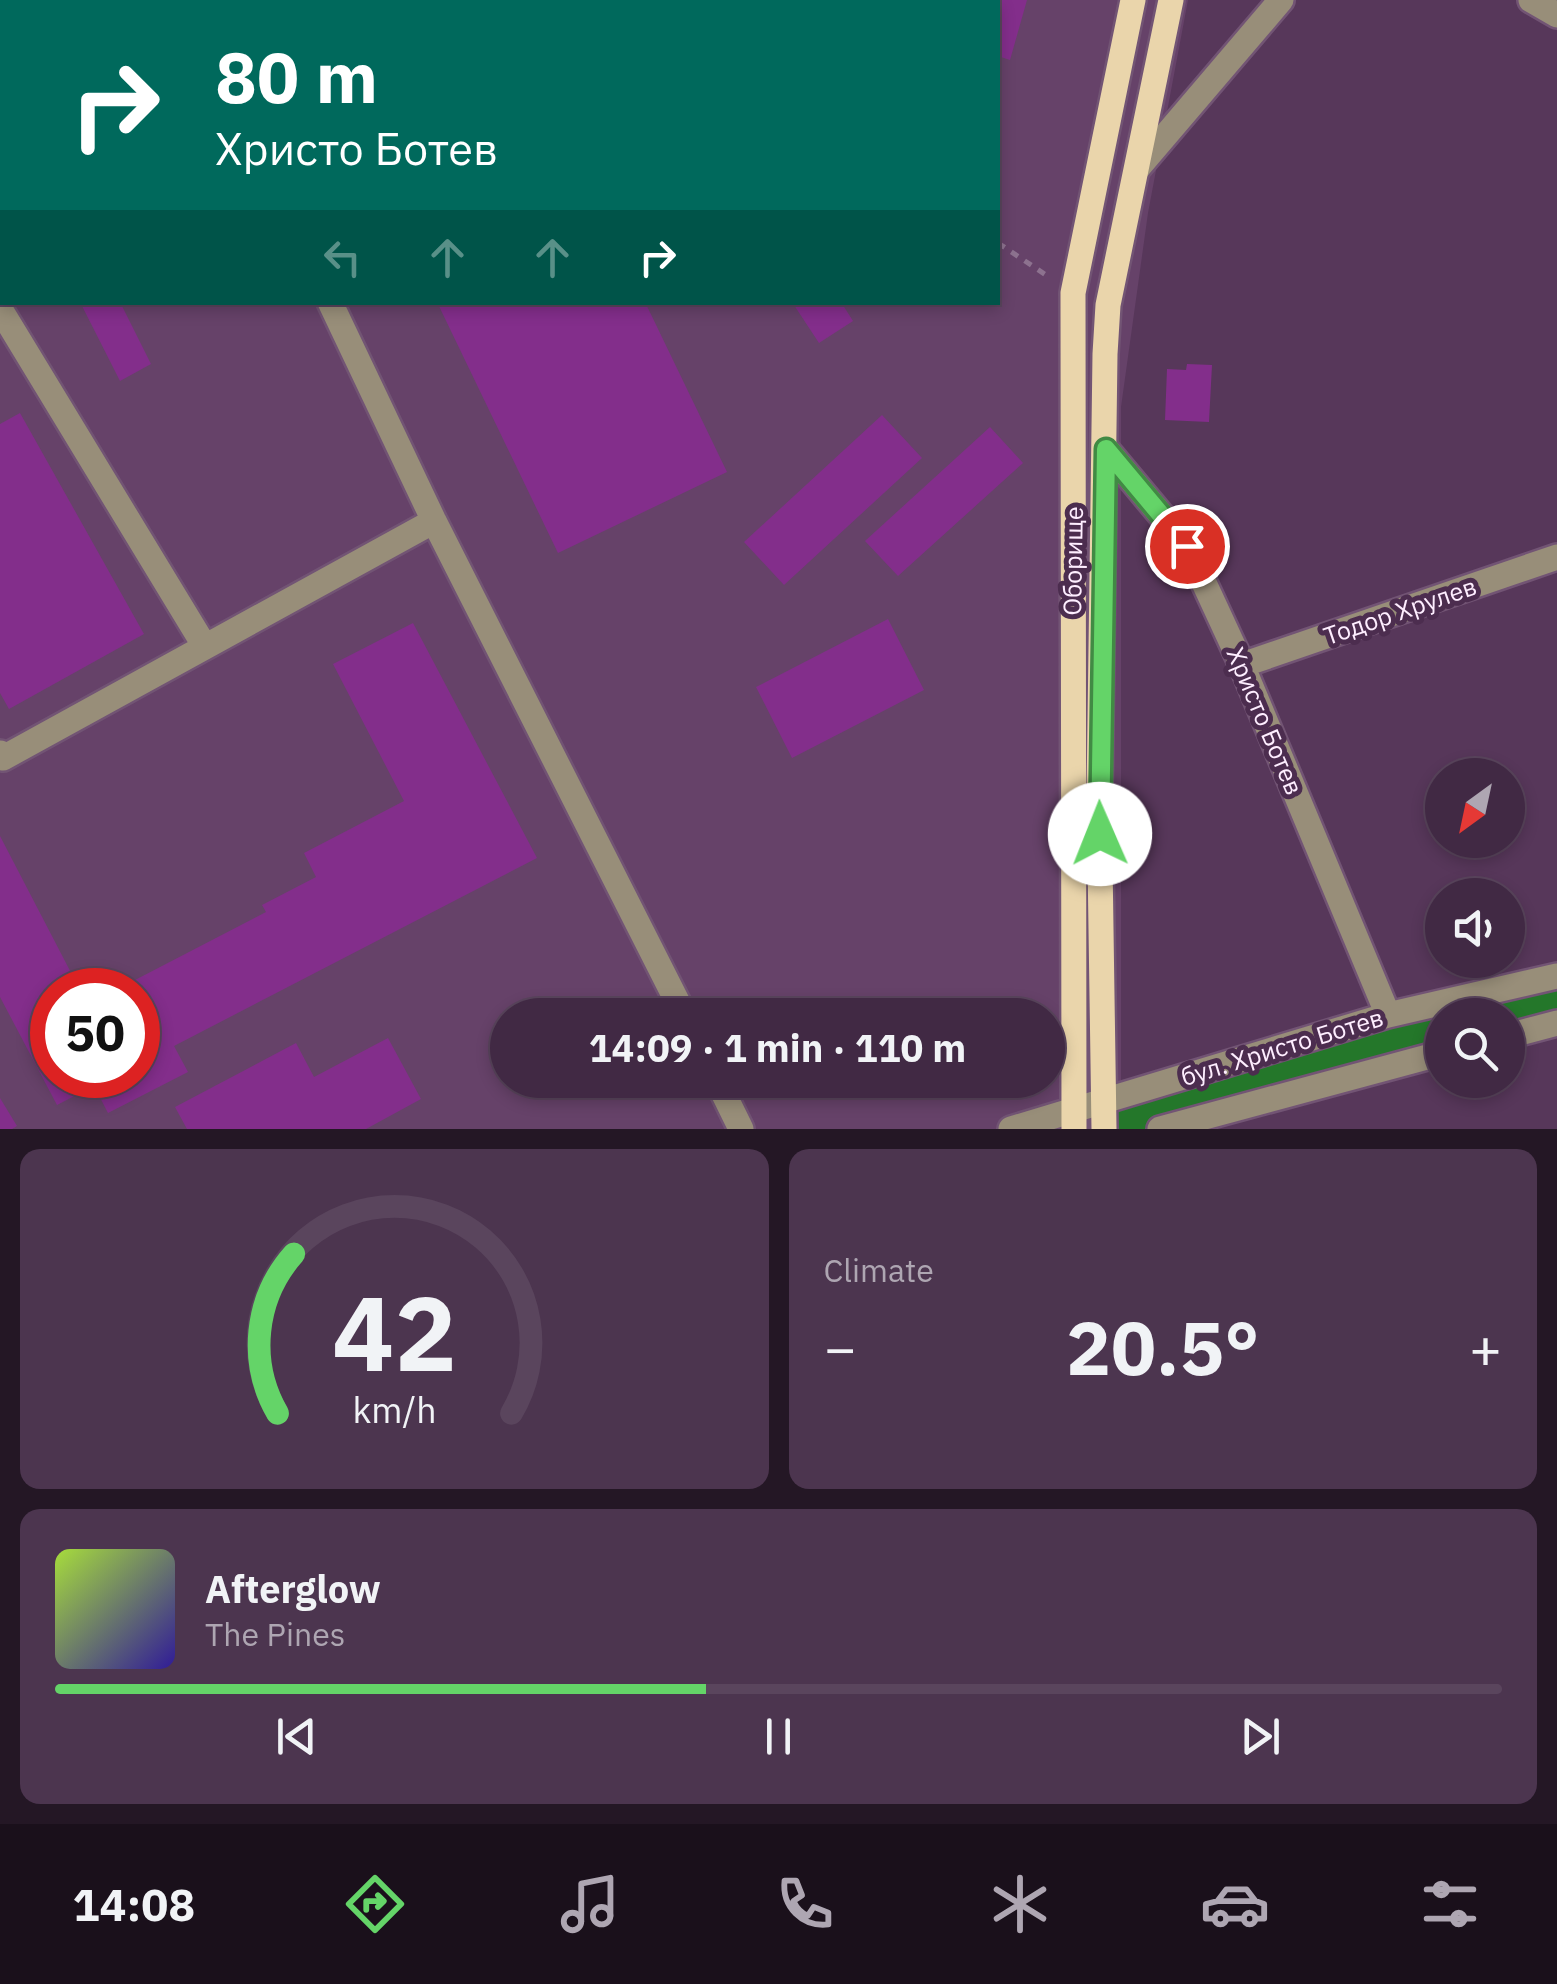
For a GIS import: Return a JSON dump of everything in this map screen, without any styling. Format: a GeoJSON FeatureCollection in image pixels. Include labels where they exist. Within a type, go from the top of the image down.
{"type":"FeatureCollection","features":[{"type":"Feature","properties":{"kind":"main road","name":"Оборище"},"geometry":{"type":"LineString","coordinates":[[1074,1120],[1073,293],[1133,0]]}},
{"type":"Feature","properties":{"kind":"main road","name":"Оборище"},"geometry":{"type":"LineString","coordinates":[[1104,1129],[1099,795],[1106,449],[1104,354],[1108,305],[1171,0]]}},
{"type":"Feature","properties":{"kind":"street"},"geometry":{"type":"LineString","coordinates":[[1137,169],[1281,0]]}},
{"type":"Feature","properties":{"kind":"street"},"geometry":{"type":"LineString","coordinates":[[1531,0],[1557,15]]}},
{"type":"Feature","properties":{"kind":"street"},"geometry":{"type":"LineString","coordinates":[[331,305],[434,521],[675,998]]}},
{"type":"Feature","properties":{"kind":"street"},"geometry":{"type":"LineString","coordinates":[[0,310],[204,645]]}},
{"type":"Feature","properties":{"kind":"street","name":"Христо Ботев"},"geometry":{"type":"LineString","coordinates":[[1106,449],[1187,546],[1242,665],[1388,1016]]}},
{"type":"Feature","properties":{"kind":"street"},"geometry":{"type":"LineString","coordinates":[[0,753],[3,758],[434,521]]}},
{"type":"Feature","properties":{"kind":"street","name":"Тодор Хрулев"},"geometry":{"type":"LineString","coordinates":[[1242,665],[1557,557]]}},
{"type":"Feature","properties":{"kind":"street","name":"бул. Христо Ботев"},"geometry":{"type":"LineString","coordinates":[[1010,1129],[1074,1120],[1106,1100],[1388,1016],[1554,985]]}},
{"type":"Feature","properties":{"kind":"street"},"geometry":{"type":"LineString","coordinates":[[1525,1031],[1557,1023]]}},
{"type":"Feature","properties":{"kind":"street","name":"бул. Христо Ботев"},"geometry":{"type":"LineString","coordinates":[[1160,1129],[1425,1059]]}},
{"type":"Feature","properties":{"kind":"street"},"geometry":{"type":"LineString","coordinates":[[726,1098],[742,1129]]}},
{"type":"Feature","properties":{"kind":"path"},"geometry":{"type":"LineString","coordinates":[[1000,244],[1073,293]]}},
{"type":"Feature","properties":{"kind":"shaded area"},"geometry":{"type":"Polygon","coordinates":[[[1000,0],[1188,0],[1148,213],[1121,407],[1121,1129],[0,1129],[0,305],[1000,305],[1000,0]]]}},
{"type":"Feature","properties":{"kind":"green space"},"geometry":{"type":"Polygon","coordinates":[[[1557,976],[1557,1023],[1525,1031],[1525,998],[1477,998],[1557,976]]]}},
{"type":"Feature","properties":{"kind":"green space"},"geometry":{"type":"Polygon","coordinates":[[[1425,1012],[1425,1058],[1160,1129],[1104,1129],[1106,1100],[1425,1012]]]}},
{"type":"Feature","properties":{"kind":"building"},"geometry":{"type":"Polygon","coordinates":[[[1000,0],[1027,0],[1010,60],[1000,57],[1000,0]]]}},
{"type":"Feature","properties":{"kind":"building"},"geometry":{"type":"Polygon","coordinates":[[[82,305],[122,305],[151,364],[120,381],[82,305]]]}},
{"type":"Feature","properties":{"kind":"building"},"geometry":{"type":"Polygon","coordinates":[[[438,305],[646,305],[727,472],[558,553],[438,305]]]}},
{"type":"Feature","properties":{"kind":"building"},"geometry":{"type":"Polygon","coordinates":[[[794,305],[843,305],[853,321],[819,343],[794,305]]]}},
{"type":"Feature","properties":{"kind":"building"},"geometry":{"type":"Polygon","coordinates":[[[1187,364],[1212,365],[1209,422],[1165,420],[1167,369],[1186,370],[1187,364]]]}},
{"type":"Feature","properties":{"kind":"building"},"geometry":{"type":"Polygon","coordinates":[[[20,413],[144,634],[9,709],[0,693],[0,424],[20,413]]]}},
{"type":"Feature","properties":{"kind":"building"},"geometry":{"type":"Polygon","coordinates":[[[882,415],[922,458],[784,585],[744,542],[882,415]]]}},
{"type":"Feature","properties":{"kind":"building"},"geometry":{"type":"Polygon","coordinates":[[[990,427],[1023,463],[898,576],[865,541],[990,427]]]}},
{"type":"Feature","properties":{"kind":"building"},"geometry":{"type":"Polygon","coordinates":[[[888,619],[924,690],[792,758],[756,687],[888,619]]]}},
{"type":"Feature","properties":{"kind":"building"},"geometry":{"type":"Polygon","coordinates":[[[413,623],[537,858],[174,1046],[188,1072],[160,1086],[158,968],[266,912],[262,905],[316,877],[304,853],[404,801],[333,664],[413,623]]]}},
{"type":"Feature","properties":{"kind":"building"},"geometry":{"type":"Polygon","coordinates":[[[0,836],[69,968],[30,968],[30,1054],[0,997],[0,836]]]}},
{"type":"Feature","properties":{"kind":"building"},"geometry":{"type":"Polygon","coordinates":[[[388,1038],[421,1099],[366,1129],[187,1129],[175,1107],[296,1043],[314,1077],[388,1038]]]}},
{"type":"Feature","properties":{"kind":"building"},"geometry":{"type":"Polygon","coordinates":[[[0,1098],[17,1126],[12,1129],[0,1129],[0,1098]]]}},
{"type":"Feature","properties":{"kind":"building"},"geometry":{"type":"Polygon","coordinates":[[[100,1098],[137,1098],[108,1113],[100,1098]]]}},
{"type":"Feature","properties":{"kind":"route"},"geometry":{"type":"LineString","coordinates":[[1100,834],[1106,449],[1187,546]]}}]}
